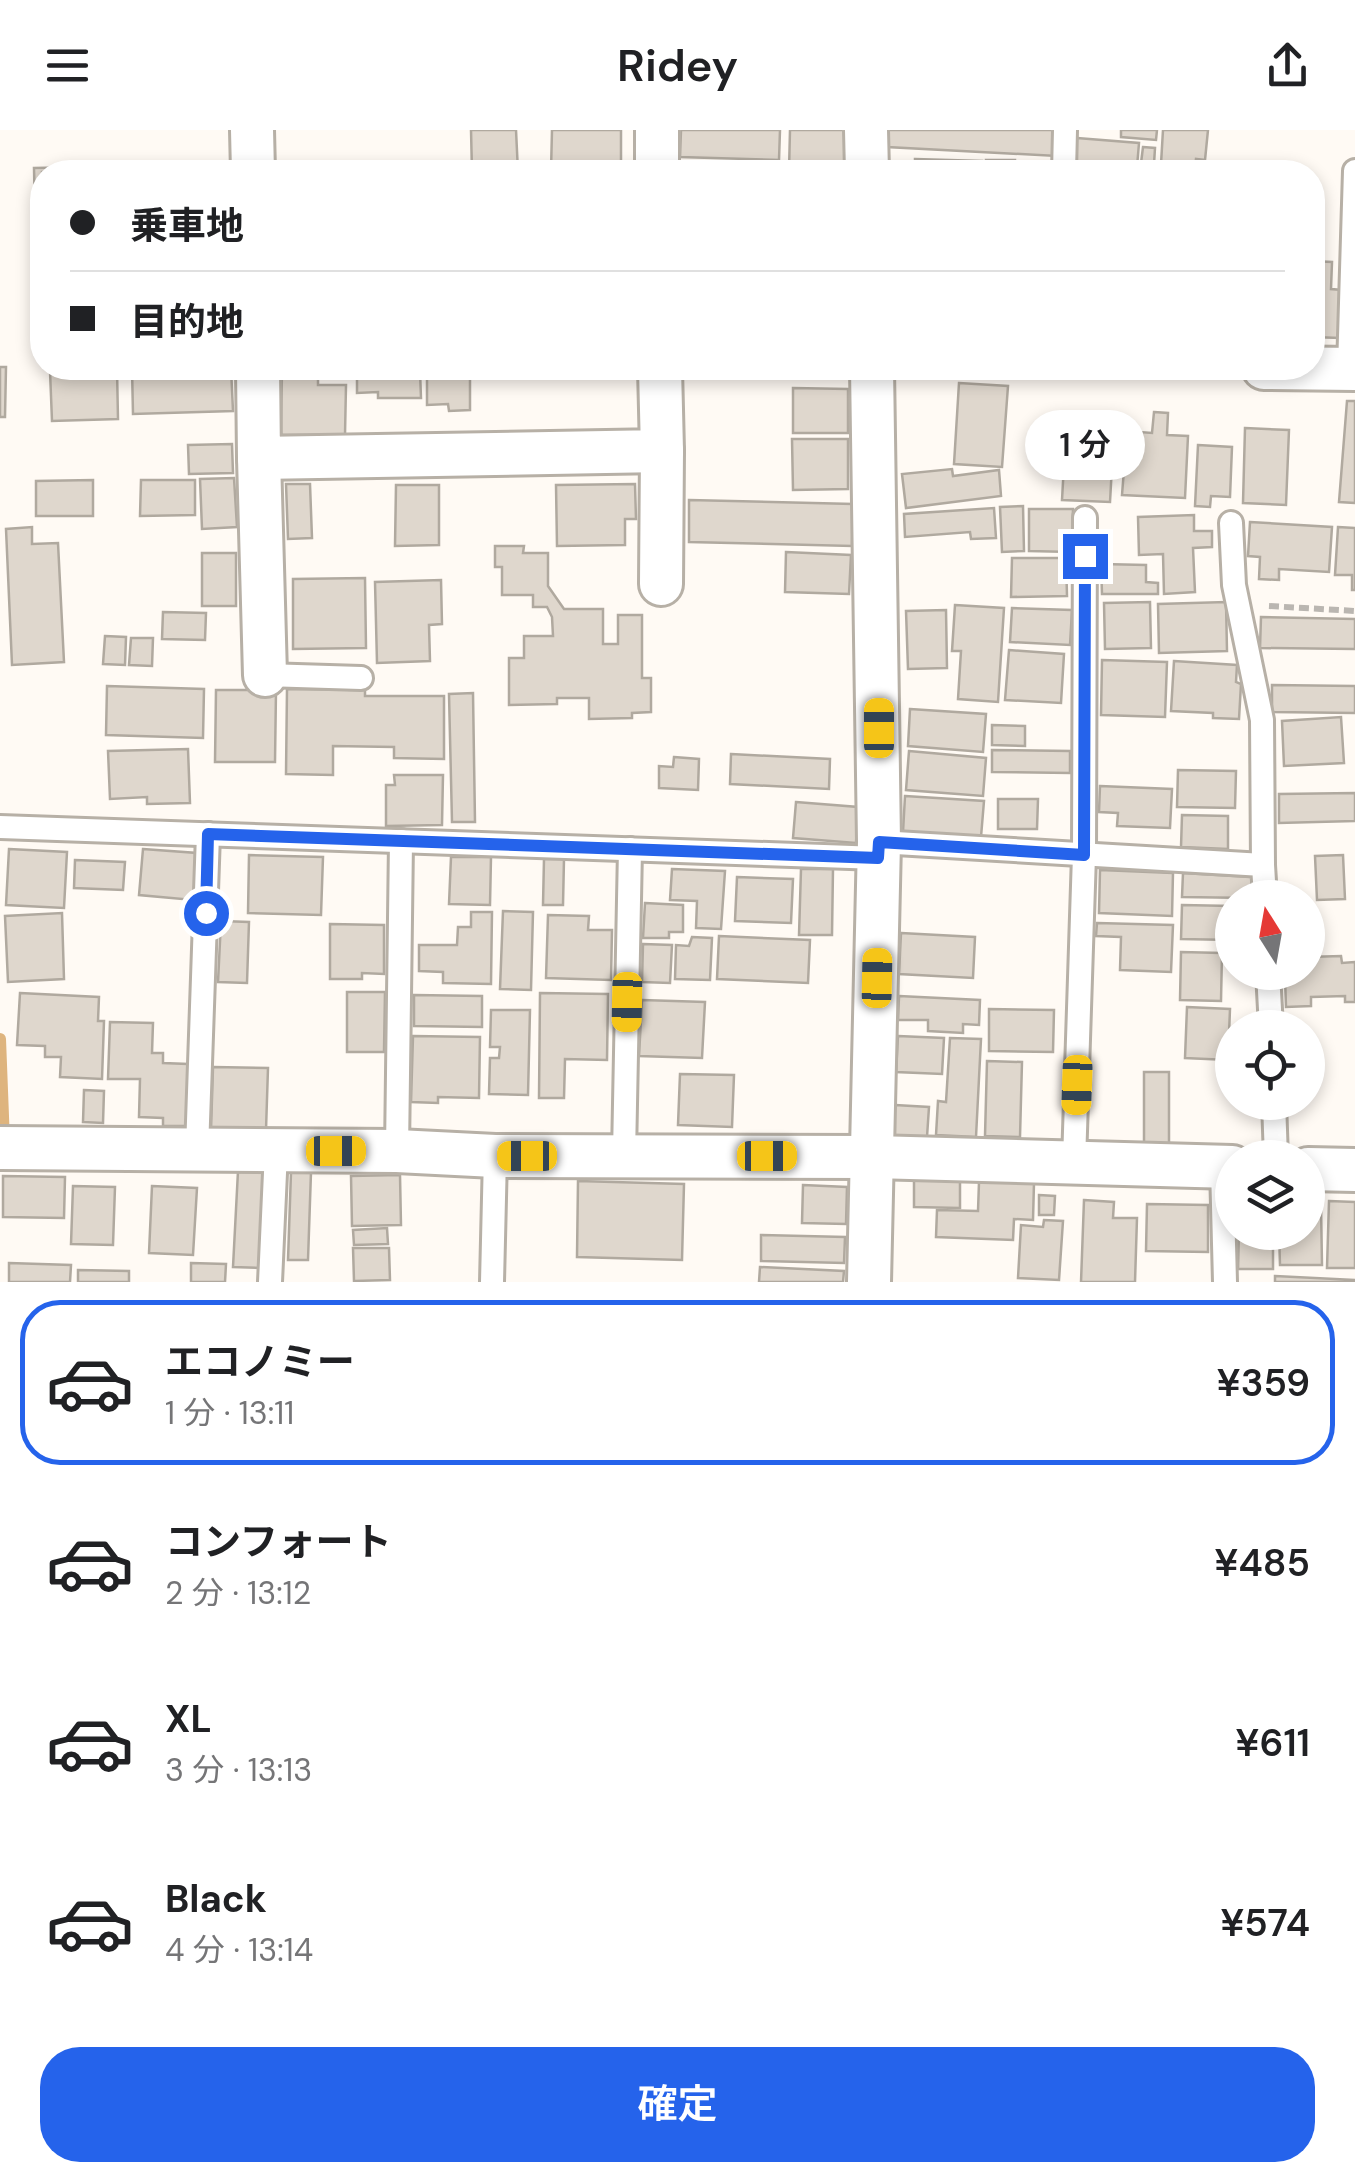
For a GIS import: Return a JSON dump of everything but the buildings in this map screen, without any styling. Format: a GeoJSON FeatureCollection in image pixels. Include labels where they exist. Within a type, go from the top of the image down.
{"type":"FeatureCollection","features":[{"type":"Feature","properties":{"kind":"street"},"geometry":{"type":"LineString","coordinates":[[252,130],[253,160]]}},
{"type":"Feature","properties":{"kind":"street"},"geometry":{"type":"LineString","coordinates":[[657,130],[657,160]]}},
{"type":"Feature","properties":{"kind":"street"},"geometry":{"type":"LineString","coordinates":[[866,130],[867,160]]}},
{"type":"Feature","properties":{"kind":"street"},"geometry":{"type":"LineString","coordinates":[[1325,369],[1352,369]]}},
{"type":"Feature","properties":{"kind":"street"},"geometry":{"type":"LineString","coordinates":[[258,380],[265,675]]}},
{"type":"Feature","properties":{"kind":"street"},"geometry":{"type":"LineString","coordinates":[[660,380],[661,584]]}},
{"type":"Feature","properties":{"kind":"street"},"geometry":{"type":"LineString","coordinates":[[868,1282],[879,850],[872,380]]}},
{"type":"Feature","properties":{"kind":"street"},"geometry":{"type":"LineString","coordinates":[[259,458],[662,451]]}},
{"type":"Feature","properties":{"kind":"street"},"geometry":{"type":"LineString","coordinates":[[0,1148],[397,1151],[495,1156],[874,1156],[1215,1167]]}},
{"type":"Feature","properties":{"kind":"street"},"geometry":{"type":"LineString","coordinates":[[1325,1169],[1355,1170]]}},
{"type":"Feature","properties":{"kind":"lane"},"geometry":{"type":"LineString","coordinates":[[1064,160],[1065,130]]}},
{"type":"Feature","properties":{"kind":"lane"},"geometry":{"type":"LineString","coordinates":[[1352,369],[1355,171]]}},
{"type":"Feature","properties":{"kind":"lane"},"geometry":{"type":"LineString","coordinates":[[1074,1162],[1084,855],[1085,518]]}},
{"type":"Feature","properties":{"kind":"lane"},"geometry":{"type":"LineString","coordinates":[[1231,523],[1234,585],[1262,720],[1264,880]]}},
{"type":"Feature","properties":{"kind":"lane"},"geometry":{"type":"LineString","coordinates":[[265,675],[361,678]]}},
{"type":"Feature","properties":{"kind":"lane"},"geometry":{"type":"LineString","coordinates":[[0,827],[630,849],[1084,855],[1264,865]]}},
{"type":"Feature","properties":{"kind":"lane"},"geometry":{"type":"LineString","coordinates":[[197,1150],[208,834]]}},
{"type":"Feature","properties":{"kind":"lane"},"geometry":{"type":"LineString","coordinates":[[397,1151],[401,841]]}},
{"type":"Feature","properties":{"kind":"lane"},"geometry":{"type":"LineString","coordinates":[[624,1156],[630,849]]}},
{"type":"Feature","properties":{"kind":"lane"},"geometry":{"type":"LineString","coordinates":[[270,1282],[276,1151]]}},
{"type":"Feature","properties":{"kind":"lane"},"geometry":{"type":"LineString","coordinates":[[492,1282],[495,1156]]}},
{"type":"Feature","properties":{"kind":"lane"},"geometry":{"type":"LineString","coordinates":[[1225,1282],[1226,1250]]}},
{"type":"Feature","properties":{"kind":"path"},"geometry":{"type":"LineString","coordinates":[[1238,604],[1355,611]]}},
{"type":"Feature","properties":{"kind":"waterway"},"geometry":{"type":"LineString","coordinates":[[0,1039],[4,1142]]}},
{"type":"Feature","properties":{"kind":"route"},"geometry":{"type":"LineString","coordinates":[[206,913],[208,834],[878,858],[879,842],[1084,855],[1085,556]]}}]}
